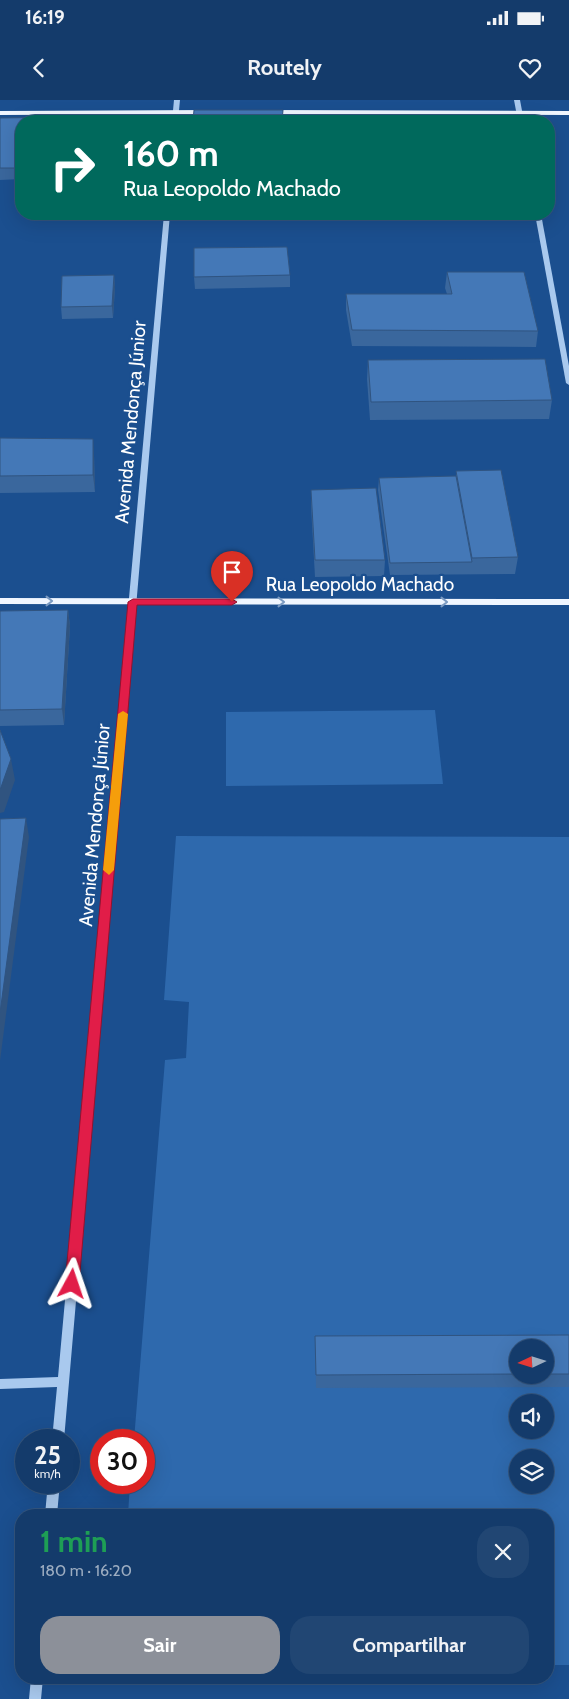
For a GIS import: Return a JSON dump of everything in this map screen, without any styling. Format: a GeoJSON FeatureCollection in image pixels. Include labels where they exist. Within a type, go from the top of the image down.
{"type":"FeatureCollection","features":[{"type":"Feature","properties":{"kind":"main road"},"geometry":{"type":"LineString","coordinates":[[0,113],[215,112]]}},
{"type":"Feature","properties":{"kind":"main road"},"geometry":{"type":"LineString","coordinates":[[255,112],[414,115]]}},
{"type":"Feature","properties":{"kind":"main road"},"geometry":{"type":"LineString","coordinates":[[544,115],[569,113]]}},
{"type":"Feature","properties":{"kind":"main road","name":"Rua Leopoldo Machado"},"geometry":{"type":"LineString","coordinates":[[0,601],[569,602]]}},
{"type":"Feature","properties":{"kind":"street"},"geometry":{"type":"LineString","coordinates":[[176,115],[177,100]]}},
{"type":"Feature","properties":{"kind":"street"},"geometry":{"type":"LineString","coordinates":[[517,100],[520,115]]}},
{"type":"Feature","properties":{"kind":"street","name":"Avenida Mendonça Júnior"},"geometry":{"type":"LineString","coordinates":[[59,1429],[166,220]]}},
{"type":"Feature","properties":{"kind":"street"},"geometry":{"type":"LineString","coordinates":[[539,220],[569,383]]}},
{"type":"Feature","properties":{"kind":"street"},"geometry":{"type":"LineString","coordinates":[[52,1509],[53,1494]]}},
{"type":"Feature","properties":{"kind":"street"},"geometry":{"type":"LineString","coordinates":[[35,1699],[36,1684]]}},
{"type":"Feature","properties":{"kind":"lane"},"geometry":{"type":"LineString","coordinates":[[0,1384],[63,1382]]}},
{"type":"Feature","properties":{"kind":"shaded area"},"geometry":{"type":"Polygon","coordinates":[[[435,710],[443,784],[226,786],[226,712],[435,710]]]}},
{"type":"Feature","properties":{"kind":"shaded area"},"geometry":{"type":"Polygon","coordinates":[[[176,836],[569,837],[569,1665],[554,1665],[554,1509],[128,1509],[129,1494],[155,1494],[155,1429],[135,1429],[165,1060],[186,1058],[189,1002],[164,1000],[176,836]]]}},
{"type":"Feature","properties":{"kind":"building"},"geometry":{"type":"Polygon","coordinates":[[[194,110],[283,110],[283,115],[194,115],[194,110]]]}},
{"type":"Feature","properties":{"kind":"building"},"geometry":{"type":"Polygon","coordinates":[[[0,118],[15,118],[15,168],[0,168],[0,118]]]}},
{"type":"Feature","properties":{"kind":"building"},"geometry":{"type":"Polygon","coordinates":[[[287,247],[290,275],[194,277],[194,248],[287,247]]]}},
{"type":"Feature","properties":{"kind":"building"},"geometry":{"type":"Polygon","coordinates":[[[447,272],[524,272],[538,331],[352,330],[346,294],[452,294],[447,272]]]}},
{"type":"Feature","properties":{"kind":"building"},"geometry":{"type":"Polygon","coordinates":[[[114,275],[112,306],[61,307],[62,276],[114,275]]]}},
{"type":"Feature","properties":{"kind":"building"},"geometry":{"type":"Polygon","coordinates":[[[545,359],[552,400],[371,402],[368,360],[545,359]]]}},
{"type":"Feature","properties":{"kind":"building"},"geometry":{"type":"Polygon","coordinates":[[[0,438],[93,439],[93,475],[0,476],[0,438]]]}},
{"type":"Feature","properties":{"kind":"building"},"geometry":{"type":"Polygon","coordinates":[[[501,470],[518,557],[472,558],[456,471],[501,470]]]}},
{"type":"Feature","properties":{"kind":"building"},"geometry":{"type":"Polygon","coordinates":[[[456,476],[472,562],[390,563],[379,478],[456,476]]]}},
{"type":"Feature","properties":{"kind":"building"},"geometry":{"type":"Polygon","coordinates":[[[376,488],[385,560],[315,560],[311,490],[376,488]]]}},
{"type":"Feature","properties":{"kind":"building"},"geometry":{"type":"Polygon","coordinates":[[[68,610],[62,709],[0,710],[0,611],[68,610]]]}},
{"type":"Feature","properties":{"kind":"building"},"geometry":{"type":"Polygon","coordinates":[[[0,730],[11,759],[0,790],[0,730]]]}},
{"type":"Feature","properties":{"kind":"building"},"geometry":{"type":"Polygon","coordinates":[[[26,818],[0,1013],[0,819],[26,818]]]}},
{"type":"Feature","properties":{"kind":"building"},"geometry":{"type":"Polygon","coordinates":[[[569,1335],[569,1374],[554,1374],[554,1339],[509,1339],[509,1374],[316,1375],[315,1336],[569,1335]]]}},
{"type":"Feature","properties":{"kind":"slow traffic"},"geometry":{"type":"LineString","coordinates":[[109,870],[123,714]]}},
{"type":"Feature","properties":{"kind":"route"},"geometry":{"type":"LineString","coordinates":[[72,1284],[133,602],[232,602]]}}]}
